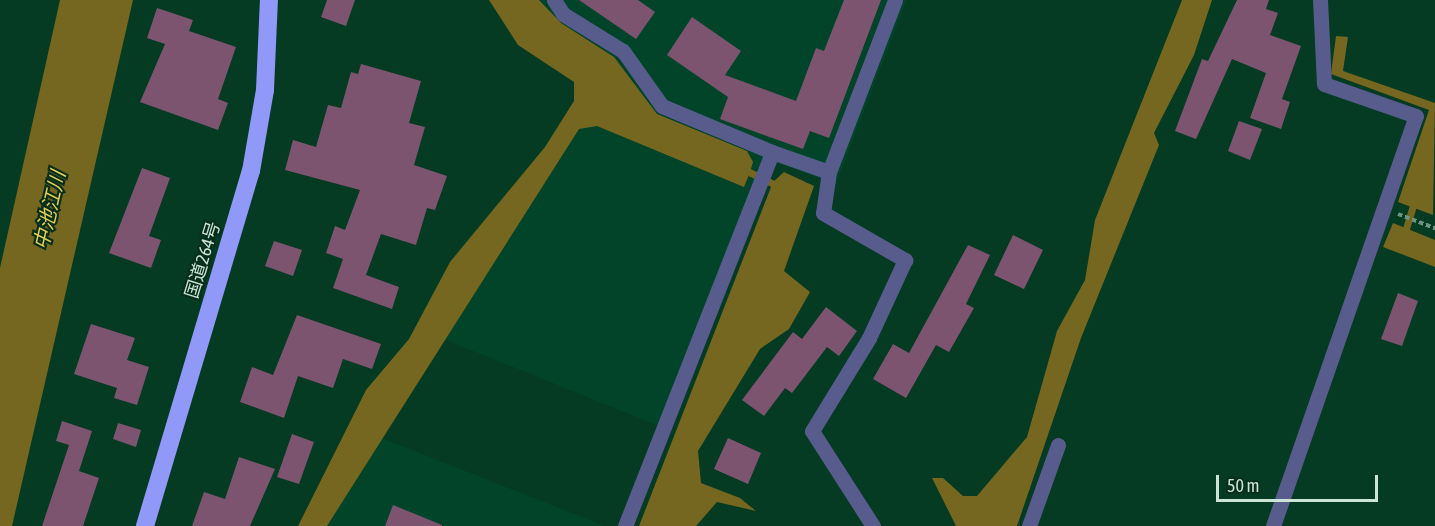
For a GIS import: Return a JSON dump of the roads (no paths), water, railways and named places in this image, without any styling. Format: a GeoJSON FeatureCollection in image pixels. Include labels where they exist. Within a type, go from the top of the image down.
{"type":"FeatureCollection","features":[{"type":"Feature","properties":{"kind":"highway","name":"国道264号"},"geometry":{"type":"LineString","coordinates":[[145,526],[251,171],[265,90],[269,0]]}},
{"type":"Feature","properties":{"kind":"street"},"geometry":{"type":"LineString","coordinates":[[554,0],[563,14],[622,51],[662,106],[772,152],[829,172]]}},
{"type":"Feature","properties":{"kind":"street"},"geometry":{"type":"LineString","coordinates":[[873,526],[812,431],[869,338],[904,260],[824,213],[829,172],[895,0]]}},
{"type":"Feature","properties":{"kind":"street"},"geometry":{"type":"LineString","coordinates":[[1273,526],[1416,116],[1324,84],[1320,0]]}},
{"type":"Feature","properties":{"kind":"street"},"geometry":{"type":"LineString","coordinates":[[625,526],[772,152]]}},
{"type":"Feature","properties":{"kind":"street"},"geometry":{"type":"LineString","coordinates":[[1029,526],[1058,445]]}},
{"type":"Feature","properties":{"kind":"water","name":"中池江川"},"geometry":{"type":"Polygon","coordinates":[[[60,0],[133,0],[12,526],[0,526],[0,268],[60,0]]]}},
{"type":"Feature","properties":{"kind":"water"},"geometry":{"type":"Polygon","coordinates":[[[489,0],[539,0],[561,23],[614,57],[657,114],[747,151],[753,162],[750,172],[744,187],[597,126],[579,129],[327,526],[298,526],[366,390],[409,339],[450,262],[545,147],[574,101],[574,82],[518,45],[489,0]]]}},
{"type":"Feature","properties":{"kind":"water"},"geometry":{"type":"Polygon","coordinates":[[[1182,0],[1212,0],[1194,55],[1154,133],[1159,145],[1081,338],[1017,526],[956,526],[932,478],[943,478],[963,496],[977,496],[1027,437],[1057,331],[1085,280],[1095,220],[1182,0]]]}},
{"type":"Feature","properties":{"kind":"water"},"geometry":{"type":"Polygon","coordinates":[[[1336,36],[1348,37],[1343,71],[1435,103],[1433,215],[1398,202],[1429,110],[1331,74],[1336,36]]]}},
{"type":"Feature","properties":{"kind":"water"},"geometry":{"type":"Polygon","coordinates":[[[784,172],[814,186],[784,271],[810,292],[789,329],[760,349],[698,451],[701,483],[740,498],[756,511],[717,502],[696,526],[639,526],[773,182],[784,172]]]}},
{"type":"Feature","properties":{"kind":"water"},"geometry":{"type":"Polygon","coordinates":[[[1393,223],[1435,240],[1435,267],[1383,247],[1393,223]]]}},
{"type":"Feature","properties":{"kind":"waterway"},"geometry":{"type":"LineString","coordinates":[[743,169],[778,186]]}},
{"type":"Feature","properties":{"kind":"waterway"},"geometry":{"type":"LineString","coordinates":[[1404,235],[1415,200]]}}]}
